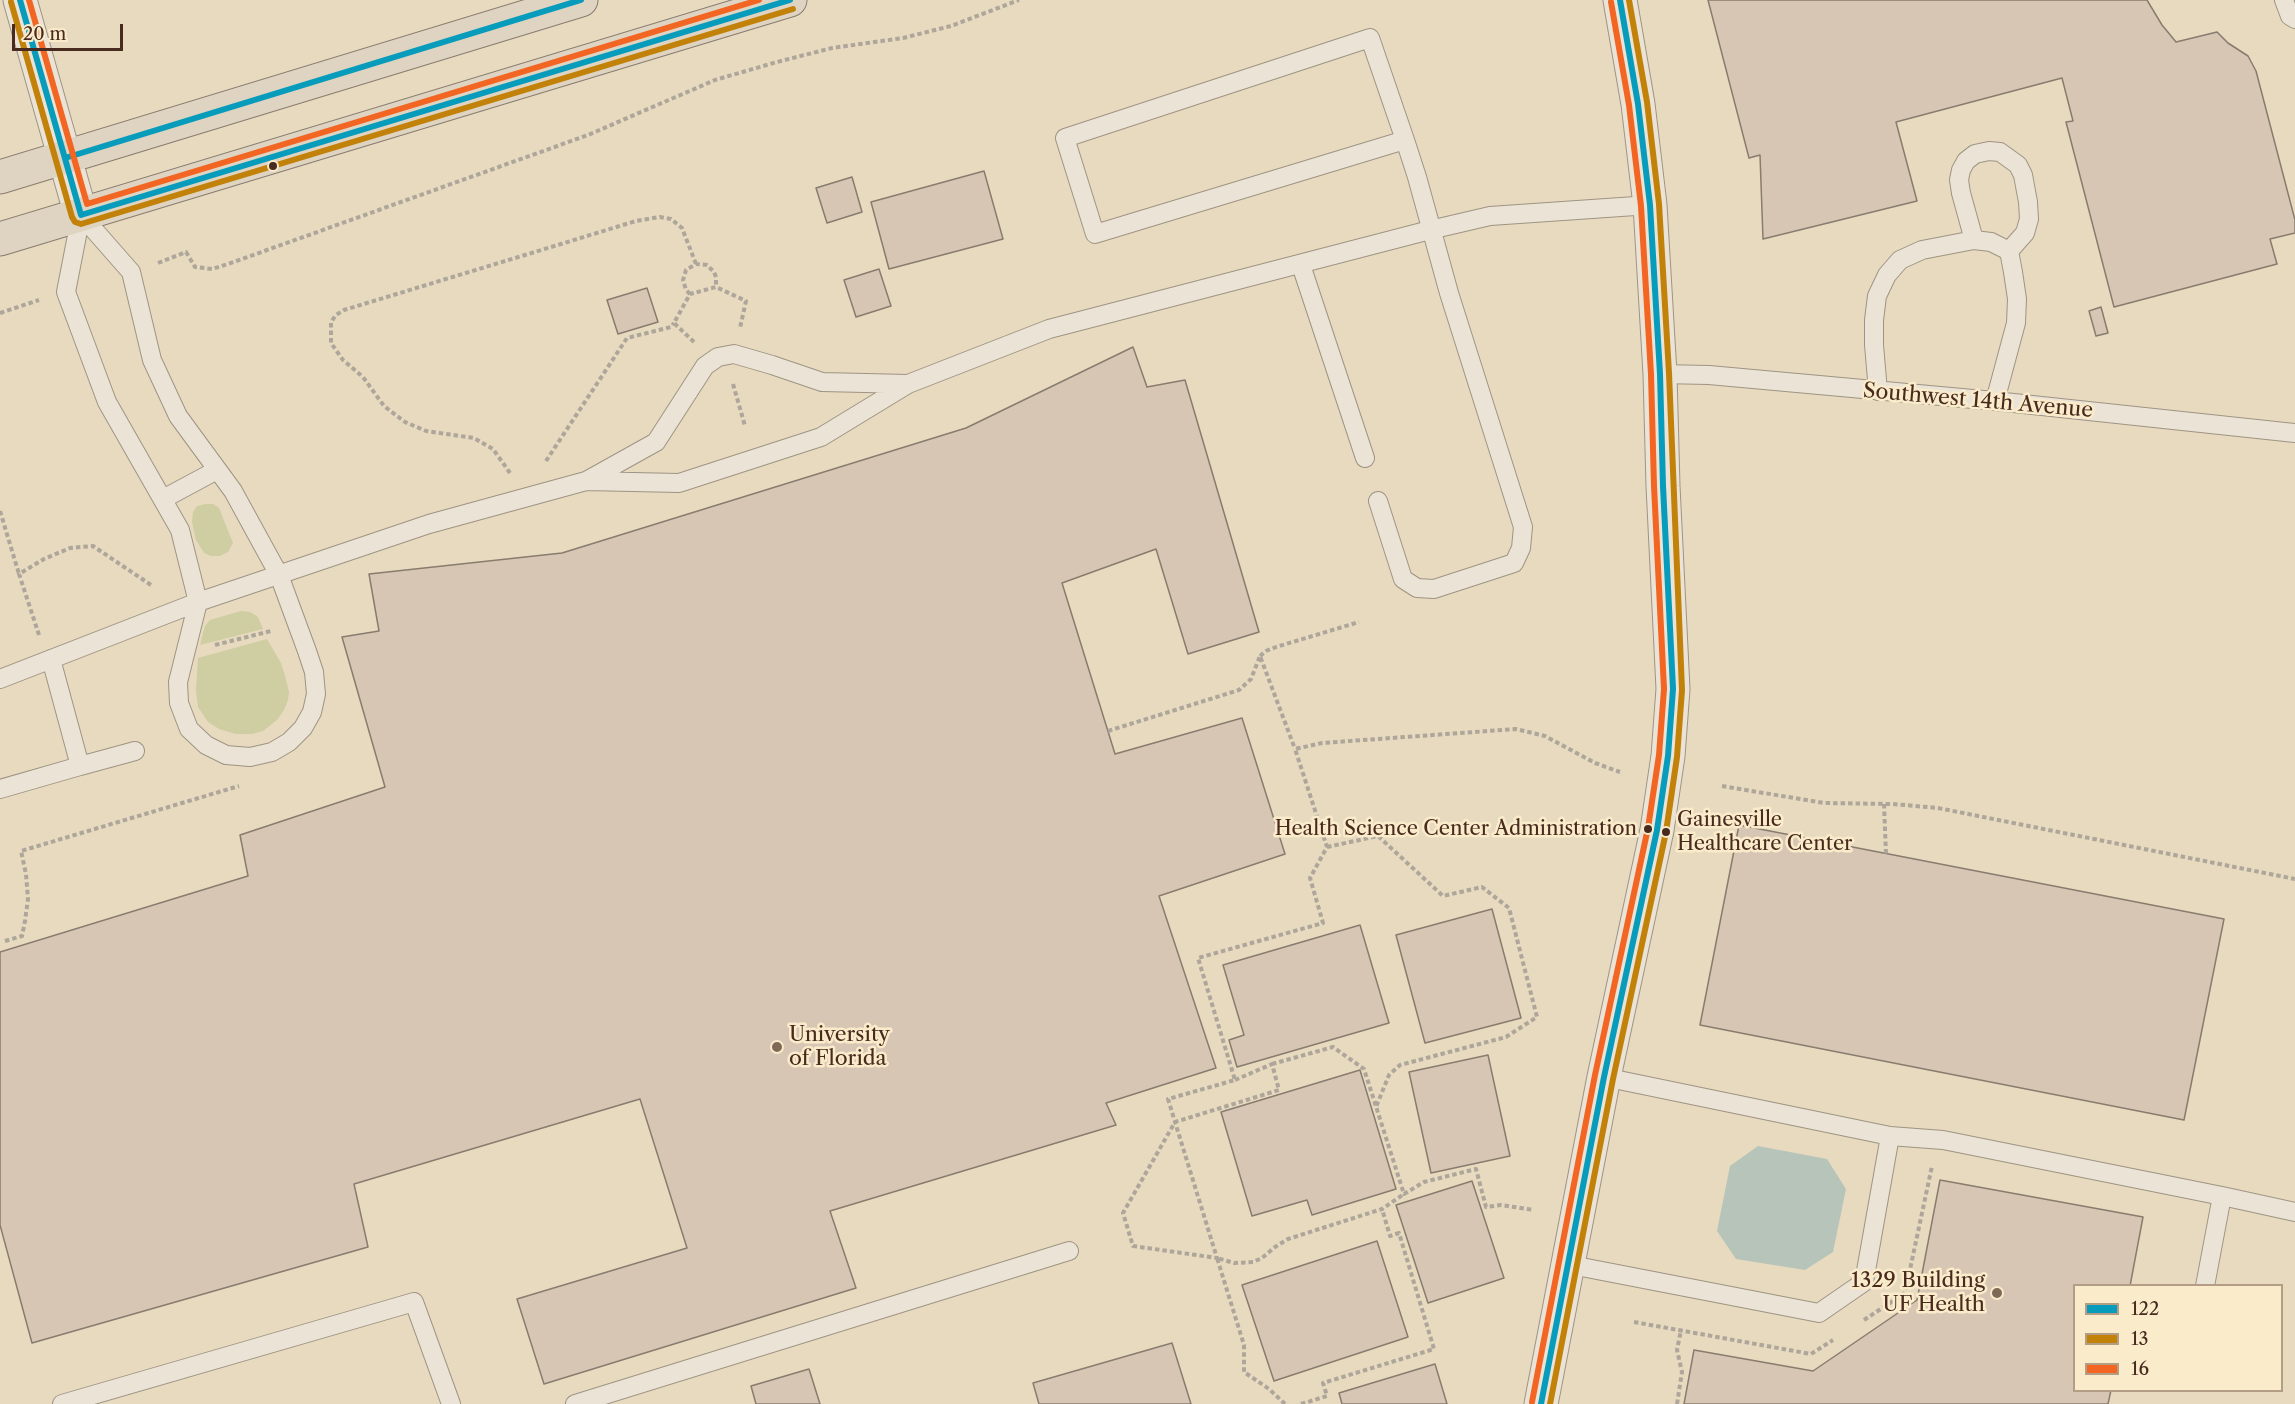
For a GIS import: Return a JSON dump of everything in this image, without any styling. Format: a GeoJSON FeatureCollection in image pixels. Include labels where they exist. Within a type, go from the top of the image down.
{"type":"FeatureCollection","features":[{"type":"Feature","properties":{"kind":"main road"},"geometry":{"type":"LineString","coordinates":[[0,177],[581,0]]}},
{"type":"Feature","properties":{"kind":"main road"},"geometry":{"type":"LineString","coordinates":[[0,239],[790,0]]}},
{"type":"Feature","properties":{"kind":"street"},"geometry":{"type":"LineString","coordinates":[[20,0],[81,215]]}},
{"type":"Feature","properties":{"kind":"street"},"geometry":{"type":"LineString","coordinates":[[1541,1404],[1566,1264],[1657,830],[1668,756],[1673,689],[1660,374],[1650,205],[1638,104],[1620,0]]}},
{"type":"Feature","properties":{"kind":"lane"},"geometry":{"type":"LineString","coordinates":[[2284,0],[2290,16],[2295,19]]}},
{"type":"Feature","properties":{"kind":"lane"},"geometry":{"type":"LineString","coordinates":[[1378,501],[1403,579],[1417,588],[1434,589],[1514,563],[1521,549],[1523,527],[1430,230],[1417,177],[1370,38],[1065,138],[1095,234],[1404,140]]}},
{"type":"Feature","properties":{"kind":"lane"},"geometry":{"type":"LineString","coordinates":[[1974,240],[1961,193],[1959,180],[1961,170],[1966,161],[1976,154],[1989,151],[2000,152],[2018,165],[2023,176],[2028,202],[2029,219],[2025,233],[2009,251]]}},
{"type":"Feature","properties":{"kind":"lane"},"geometry":{"type":"LineString","coordinates":[[586,482],[679,483],[821,437],[908,384],[1048,329],[1490,216],[1650,205]]}},
{"type":"Feature","properties":{"kind":"lane"},"geometry":{"type":"LineString","coordinates":[[81,215],[131,272],[152,360],[178,416],[233,491],[279,575],[314,672],[316,694],[312,712],[303,728],[289,742],[272,752],[250,757],[226,755],[206,745],[189,729],[178,703],[178,682],[198,602],[180,530],[107,402],[66,292],[81,215]]}},
{"type":"Feature","properties":{"kind":"lane"},"geometry":{"type":"LineString","coordinates":[[1878,391],[1874,320],[1877,296],[1887,275],[1900,260],[1922,250],[1974,240],[1991,242],[2009,251]]}},
{"type":"Feature","properties":{"kind":"lane"},"geometry":{"type":"LineString","coordinates":[[1995,401],[2016,323],[2017,300],[2009,251]]}},
{"type":"Feature","properties":{"kind":"lane"},"geometry":{"type":"LineString","coordinates":[[1301,265],[1365,458]]}},
{"type":"Feature","properties":{"kind":"lane"},"geometry":{"type":"LineString","coordinates":[[0,679],[198,602],[429,525],[586,482],[656,442],[705,366],[718,357],[734,354],[772,364],[822,382],[908,384]]}},
{"type":"Feature","properties":{"kind":"lane","name":"Southwest 14th Avenue"},"geometry":{"type":"LineString","coordinates":[[1660,374],[1709,375],[1995,401],[2295,433]]}},
{"type":"Feature","properties":{"kind":"lane"},"geometry":{"type":"LineString","coordinates":[[163,499],[217,470]]}},
{"type":"Feature","properties":{"kind":"lane"},"geometry":{"type":"LineString","coordinates":[[51,659],[80,766]]}},
{"type":"Feature","properties":{"kind":"lane"},"geometry":{"type":"LineString","coordinates":[[0,789],[135,751]]}},
{"type":"Feature","properties":{"kind":"lane"},"geometry":{"type":"LineString","coordinates":[[1604,1077],[1890,1136],[1942,1140],[2295,1212]]}},
{"type":"Feature","properties":{"kind":"lane"},"geometry":{"type":"LineString","coordinates":[[1566,1264],[1819,1313],[1864,1282],[1890,1136]]}},
{"type":"Feature","properties":{"kind":"lane"},"geometry":{"type":"LineString","coordinates":[[2205,1284],[2222,1196]]}},
{"type":"Feature","properties":{"kind":"lane"},"geometry":{"type":"LineString","coordinates":[[575,1404],[1069,1251]]}},
{"type":"Feature","properties":{"kind":"lane"},"geometry":{"type":"LineString","coordinates":[[62,1404],[414,1302],[451,1404]]}},
{"type":"Feature","properties":{"kind":"path"},"geometry":{"type":"LineString","coordinates":[[147,267],[186,252],[195,267],[212,269],[588,135],[715,80],[832,48],[903,38],[951,26],[1019,0]]}},
{"type":"Feature","properties":{"kind":"path"},"geometry":{"type":"LineString","coordinates":[[521,472],[511,475],[493,449],[474,438],[426,431],[405,422],[384,406],[363,377],[343,360],[331,343],[331,322],[336,315],[344,310],[636,221],[660,217],[671,219],[682,228],[696,264]]}},
{"type":"Feature","properties":{"kind":"path"},"geometry":{"type":"LineString","coordinates":[[690,294],[683,280],[686,270],[696,264],[707,265],[714,272],[716,287]]}},
{"type":"Feature","properties":{"kind":"path"},"geometry":{"type":"LineString","coordinates":[[541,465],[547,460],[627,338],[670,327],[690,294],[716,287],[746,301],[738,336]]}},
{"type":"Feature","properties":{"kind":"path"},"geometry":{"type":"LineString","coordinates":[[0,313],[35,301]]}},
{"type":"Feature","properties":{"kind":"path"},"geometry":{"type":"LineString","coordinates":[[674,323],[698,347]]}},
{"type":"Feature","properties":{"kind":"path"},"geometry":{"type":"LineString","coordinates":[[730,374],[745,426]]}},
{"type":"Feature","properties":{"kind":"path"},"geometry":{"type":"LineString","coordinates":[[0,511],[41,640]]}},
{"type":"Feature","properties":{"kind":"path"},"geometry":{"type":"LineString","coordinates":[[19,574],[44,559],[70,548],[93,546],[151,585]]}},
{"type":"Feature","properties":{"kind":"path"},"geometry":{"type":"LineString","coordinates":[[1108,731],[1239,690],[1251,679],[1260,656],[1266,651],[1359,622]]}},
{"type":"Feature","properties":{"kind":"path"},"geometry":{"type":"LineString","coordinates":[[214,645],[271,631]]}},
{"type":"Feature","properties":{"kind":"path"},"geometry":{"type":"LineString","coordinates":[[1235,1080],[1198,958],[1323,923],[1310,878],[1327,847],[1295,750],[1260,656]]}},
{"type":"Feature","properties":{"kind":"path"},"geometry":{"type":"LineString","coordinates":[[1295,750],[1322,743],[1516,729],[1545,736],[1595,763],[1620,772]]}},
{"type":"Feature","properties":{"kind":"path"},"geometry":{"type":"LineString","coordinates":[[5,941],[22,936],[25,921],[28,899],[21,851],[239,786]]}},
{"type":"Feature","properties":{"kind":"path"},"geometry":{"type":"LineString","coordinates":[[1722,786],[1824,802],[1884,804],[1960,812],[2295,879]]}},
{"type":"Feature","properties":{"kind":"path"},"geometry":{"type":"LineString","coordinates":[[1884,804],[1886,854]]}},
{"type":"Feature","properties":{"kind":"path"},"geometry":{"type":"LineString","coordinates":[[1327,847],[1378,836],[1443,896],[1482,887],[1509,908],[1537,1017],[1506,1038],[1400,1065],[1389,1075],[1376,1107]]}},
{"type":"Feature","properties":{"kind":"path"},"geometry":{"type":"LineString","coordinates":[[1285,1404],[1258,1380],[1244,1372],[1244,1345],[1168,1099],[1235,1080],[1272,1064],[1333,1047],[1364,1069],[1404,1194]]}},
{"type":"Feature","properties":{"kind":"path"},"geometry":{"type":"LineString","coordinates":[[1272,1064],[1279,1090],[1175,1122],[1123,1213],[1133,1246],[1217,1258],[1234,1263],[1253,1262],[1288,1239],[1382,1209],[1424,1182],[1476,1169],[1486,1207],[1501,1205],[1534,1210]]}},
{"type":"Feature","properties":{"kind":"path"},"geometry":{"type":"LineString","coordinates":[[1300,1404],[1328,1396],[1323,1383],[1434,1349],[1399,1233],[1390,1236],[1382,1209]]}},
{"type":"Feature","properties":{"kind":"path"},"geometry":{"type":"LineString","coordinates":[[1677,1404],[1682,1372],[1677,1350],[1681,1330]]}},
{"type":"Feature","properties":{"kind":"shaded area"},"geometry":{"type":"Polygon","coordinates":[[[213,504],[219,508],[233,543],[228,552],[220,556],[204,553],[196,540],[192,522],[193,512],[197,506],[213,504]]]}},
{"type":"Feature","properties":{"kind":"shaded area"},"geometry":{"type":"Polygon","coordinates":[[[241,611],[250,612],[258,617],[263,629],[200,645],[205,626],[210,620],[241,611]]]}},
{"type":"Feature","properties":{"kind":"shaded area"},"geometry":{"type":"Polygon","coordinates":[[[267,639],[281,663],[289,692],[284,710],[277,720],[263,731],[236,734],[219,729],[208,722],[198,707],[196,690],[198,658],[267,639]]]}},
{"type":"Feature","properties":{"kind":"shaded area"},"geometry":{"type":"Polygon","coordinates":[[[1758,1146],[1827,1159],[1846,1189],[1833,1252],[1805,1270],[1736,1259],[1717,1231],[1730,1166],[1758,1146]]]}},
{"type":"Feature","properties":{"kind":"building"},"geometry":{"type":"Polygon","coordinates":[[[1708,0],[2147,0],[2162,25],[2176,42],[2217,32],[2228,43],[2248,56],[2256,71],[2295,220],[2295,233],[2270,239],[2277,264],[2114,307],[2066,122],[2073,121],[2062,78],[1896,122],[1917,201],[1763,239],[1760,155],[1749,158],[1708,0]]]}},
{"type":"Feature","properties":{"kind":"building"},"geometry":{"type":"Polygon","coordinates":[[[984,171],[1003,239],[889,269],[871,202],[984,171]]]}},
{"type":"Feature","properties":{"kind":"building"},"geometry":{"type":"Polygon","coordinates":[[[852,177],[862,212],[827,223],[816,188],[852,177]]]}},
{"type":"Feature","properties":{"kind":"building"},"geometry":{"type":"Polygon","coordinates":[[[879,269],[891,306],[856,317],[844,280],[879,269]]]}},
{"type":"Feature","properties":{"kind":"building"},"geometry":{"type":"Polygon","coordinates":[[[647,288],[658,322],[618,334],[607,300],[647,288]]]}},
{"type":"Feature","properties":{"kind":"building"},"geometry":{"type":"Polygon","coordinates":[[[2101,307],[2108,333],[2096,336],[2089,311],[2101,307]]]}},
{"type":"Feature","properties":{"kind":"building"},"geometry":{"type":"Polygon","coordinates":[[[1133,347],[1147,387],[1185,380],[1259,632],[1188,654],[1156,549],[1062,583],[1115,754],[1242,718],[1285,854],[1159,896],[1216,1068],[1106,1103],[1116,1125],[830,1211],[856,1288],[544,1384],[517,1299],[687,1248],[640,1099],[354,1184],[368,1247],[32,1343],[0,1225],[0,952],[248,876],[240,835],[385,787],[342,637],[379,631],[369,574],[562,553],[966,428],[1133,347]]]}},
{"type":"Feature","properties":{"kind":"building"},"geometry":{"type":"Polygon","coordinates":[[[1739,825],[2224,919],[2184,1120],[1700,1025],[1739,825]]]}},
{"type":"Feature","properties":{"kind":"building"},"geometry":{"type":"Polygon","coordinates":[[[1492,909],[1521,1018],[1425,1043],[1396,935],[1492,909]]]}},
{"type":"Feature","properties":{"kind":"building"},"geometry":{"type":"Polygon","coordinates":[[[1360,925],[1389,1023],[1237,1067],[1229,1040],[1244,1035],[1223,965],[1360,925]]]}},
{"type":"Feature","properties":{"kind":"building"},"geometry":{"type":"Polygon","coordinates":[[[1488,1055],[1510,1156],[1431,1173],[1409,1072],[1488,1055]]]}},
{"type":"Feature","properties":{"kind":"building"},"geometry":{"type":"Polygon","coordinates":[[[1360,1070],[1396,1189],[1312,1215],[1307,1200],[1252,1216],[1221,1112],[1360,1070]]]}},
{"type":"Feature","properties":{"kind":"building","name":"1329 Building UF Health"},"geometry":{"type":"Polygon","coordinates":[[[1940,1180],[2143,1217],[2130,1284],[2073,1284],[2073,1392],[2111,1392],[2108,1404],[1684,1404],[1694,1350],[1813,1371],[1917,1300],[1940,1180]]]}},
{"type":"Feature","properties":{"kind":"building"},"geometry":{"type":"Polygon","coordinates":[[[1472,1181],[1504,1278],[1428,1303],[1396,1205],[1472,1181]]]}},
{"type":"Feature","properties":{"kind":"building"},"geometry":{"type":"Polygon","coordinates":[[[1377,1241],[1408,1337],[1274,1381],[1242,1285],[1377,1241]]]}},
{"type":"Feature","properties":{"kind":"building"},"geometry":{"type":"Polygon","coordinates":[[[1172,1343],[1191,1404],[1039,1404],[1033,1383],[1172,1343]]]}},
{"type":"Feature","properties":{"kind":"building"},"geometry":{"type":"Polygon","coordinates":[[[1435,1364],[1447,1404],[1342,1404],[1339,1393],[1435,1364]]]}},
{"type":"Feature","properties":{"kind":"building"},"geometry":{"type":"Polygon","coordinates":[[[809,1369],[820,1404],[756,1404],[751,1386],[809,1369]]]}},
{"type":"Feature","properties":{"kind":"transit line","name":"122"},"geometry":{"type":"LineString","coordinates":[[20,0],[81,215],[790,0]]}},
{"type":"Feature","properties":{"kind":"transit line","name":"16"},"geometry":{"type":"LineString","coordinates":[[29,0],[87,204],[759,0]]}},
{"type":"Feature","properties":{"kind":"transit line","name":"122"},"geometry":{"type":"LineString","coordinates":[[65,158],[581,0]]}},
{"type":"Feature","properties":{"kind":"transit line","name":"122"},"geometry":{"type":"LineString","coordinates":[[1541,1404],[1604,1077],[1657,830],[1668,756],[1673,689],[1660,374],[1650,205],[1638,104],[1620,0]]}},
{"type":"Feature","properties":{"kind":"transit line","name":"13"},"geometry":{"type":"LineString","coordinates":[[1550,1404],[1613,1079],[1666,832],[1677,757],[1682,690],[1669,373],[1659,204],[1647,102],[1629,0]]}},
{"type":"Feature","properties":{"kind":"transit line","name":"13"},"geometry":{"type":"LineString","coordinates":[[11,2],[72,217],[75,222],[81,224],[793,9]]}},
{"type":"Feature","properties":{"kind":"transit line","name":"16"},"geometry":{"type":"LineString","coordinates":[[1532,1402],[1595,1075],[1648,828],[1659,755],[1664,689],[1651,374],[1641,206],[1629,105],[1611,2]]}},
{"type":"Feature","properties":{"kind":"place","name":"Health Science Center Administration"},"geometry":{"type":"Point","coordinates":[1648,829]}},
{"type":"Feature","properties":{"kind":"place","name":"Gainesville Healthcare Center"},"geometry":{"type":"Point","coordinates":[1666,832]}},
{"type":"Feature","properties":{"kind":"place","name":"University of Florida"},"geometry":{"type":"Point","coordinates":[777,1047]}},
{"type":"Feature","properties":{"kind":"place","name":"1329 Building UF Health"},"geometry":{"type":"Point","coordinates":[1997,1293]}}]}
